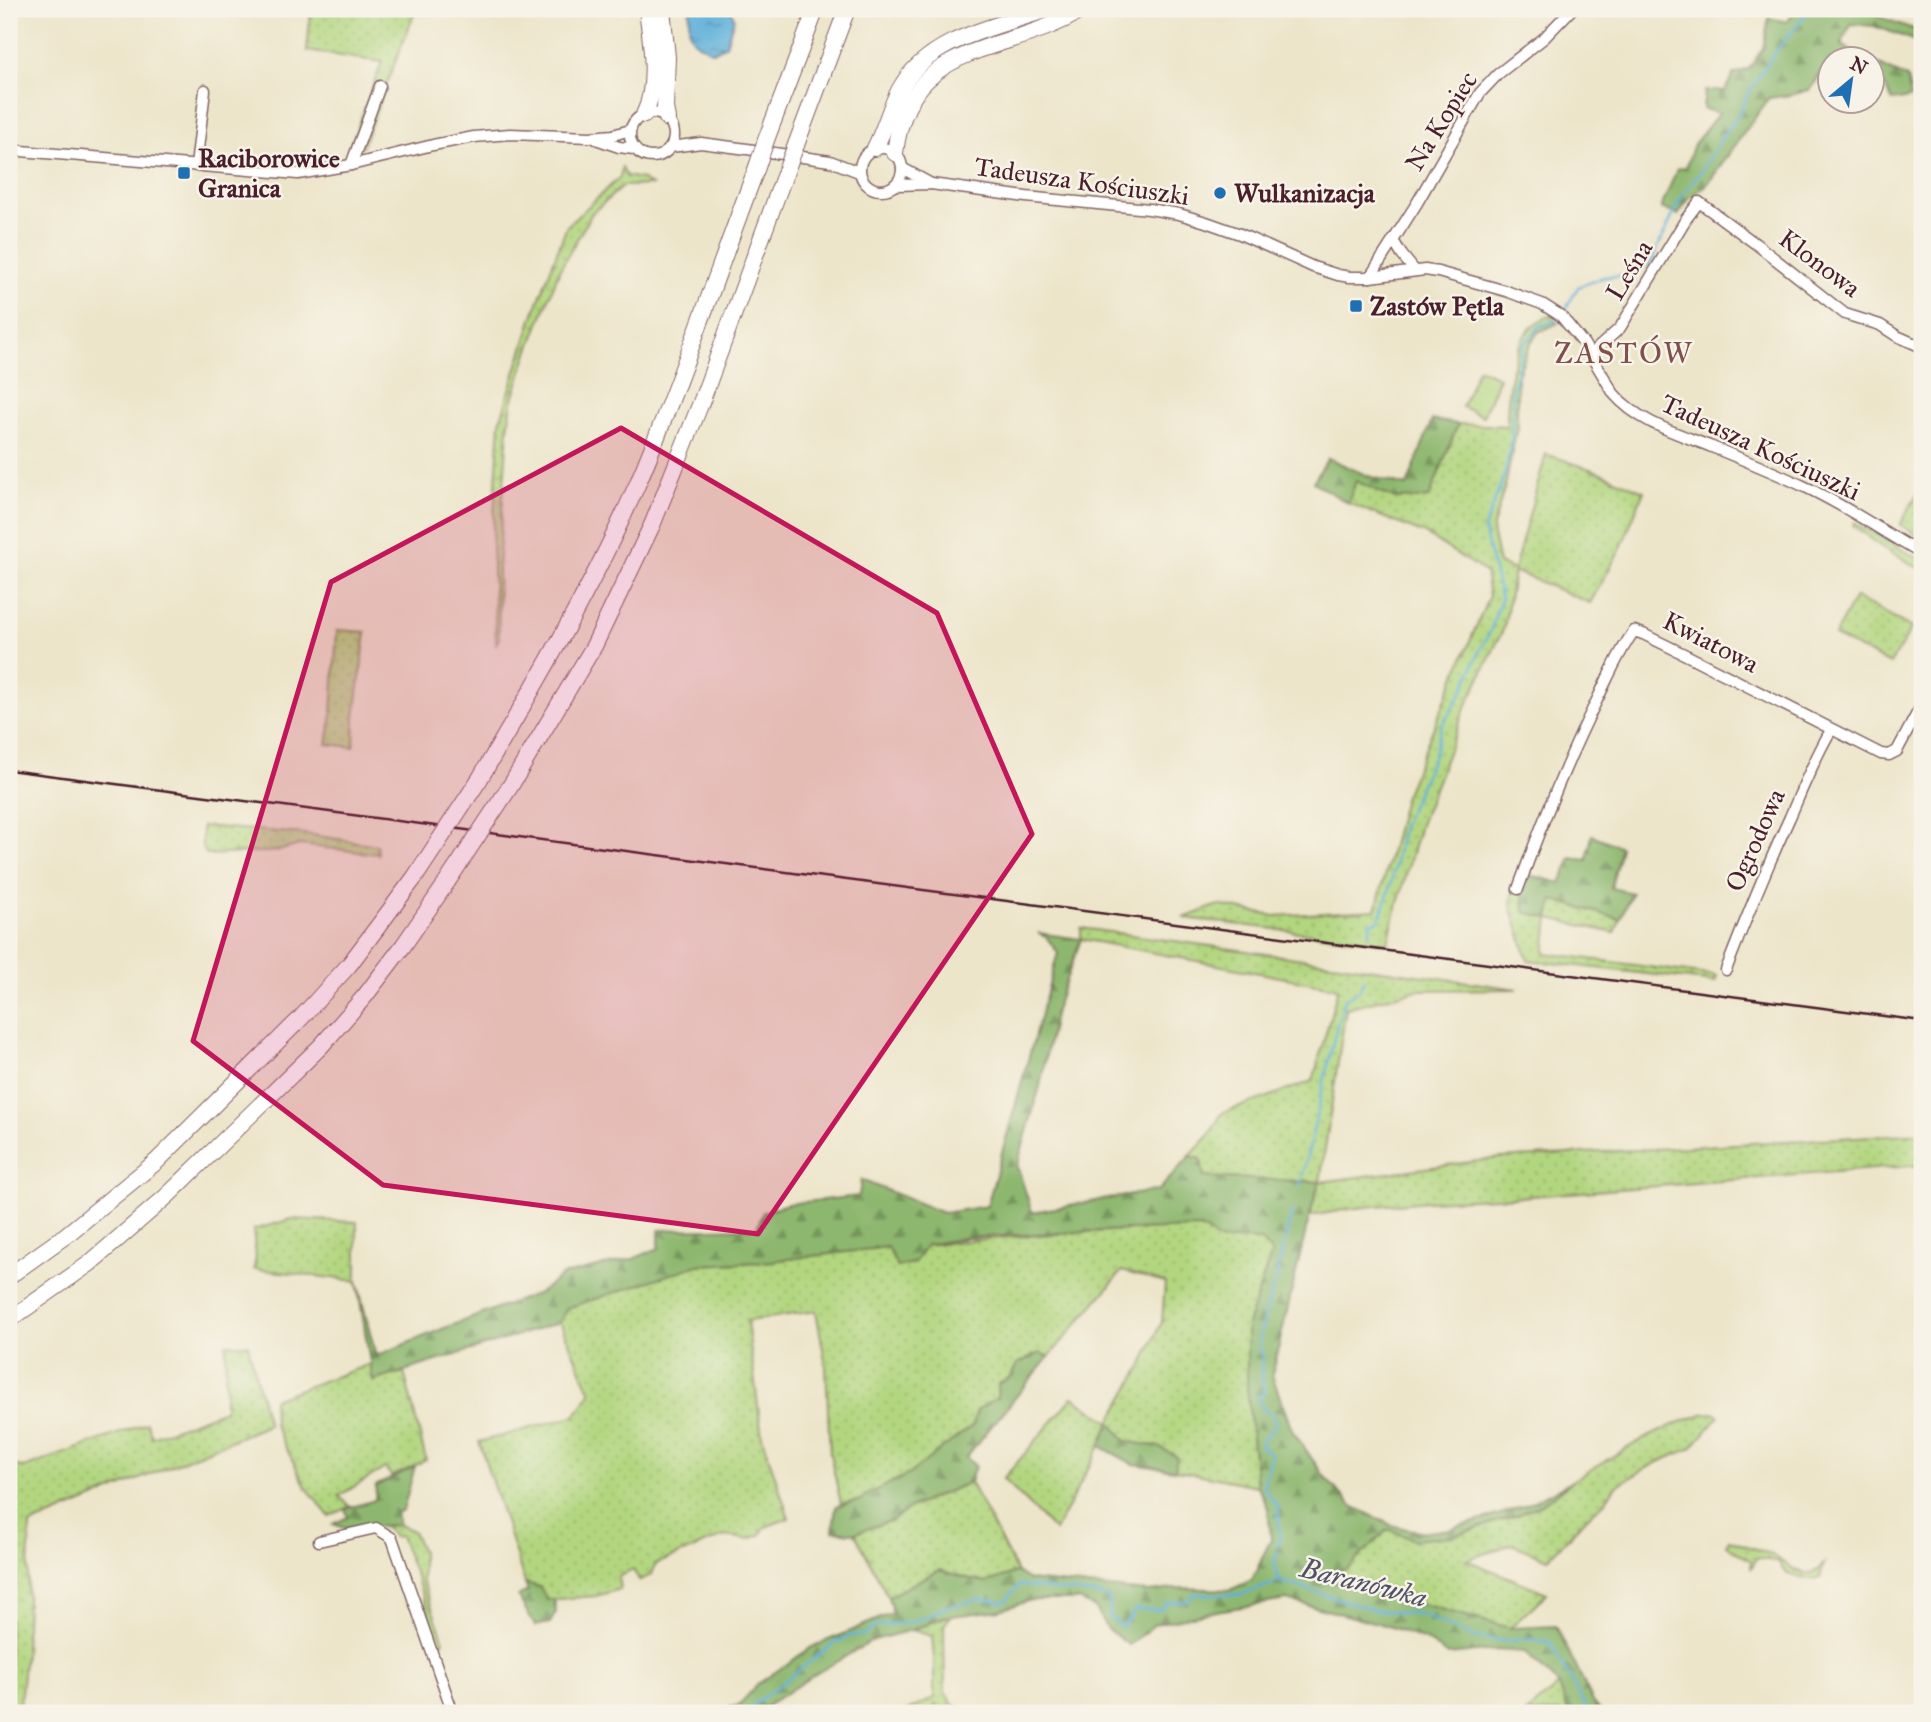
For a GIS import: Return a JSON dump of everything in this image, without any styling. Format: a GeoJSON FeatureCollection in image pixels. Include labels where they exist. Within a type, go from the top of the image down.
{"type":"FeatureCollection","features":[{"type":"Feature","properties":{"kind":"highway"},"geometry":{"type":"LineString","coordinates":[[644,115],[649,102],[652,74],[647,9]]}},
{"type":"Feature","properties":{"kind":"highway"},"geometry":{"type":"LineString","coordinates":[[662,9],[667,57],[664,108],[671,124]]}},
{"type":"Feature","properties":{"kind":"highway"},"geometry":{"type":"LineString","coordinates":[[9,1276],[65,1236],[157,1161],[300,1019],[349,965],[415,877],[479,780],[565,632],[592,581],[637,483],[816,9]]}},
{"type":"Feature","properties":{"kind":"highway"},"geometry":{"type":"LineString","coordinates":[[9,1320],[89,1264],[167,1196],[321,1046],[365,996],[403,946],[511,785],[594,646],[653,523],[707,387],[847,9]]}},
{"type":"Feature","properties":{"kind":"highway"},"geometry":{"type":"LineString","coordinates":[[876,148],[902,86],[924,60],[964,37],[1048,9]]}},
{"type":"Feature","properties":{"kind":"highway"},"geometry":{"type":"LineString","coordinates":[[895,153],[909,104],[920,87],[940,68],[968,53],[1056,23],[1083,9]]}},
{"type":"Feature","properties":{"kind":"street","name":"Na Kopiec"},"geometry":{"type":"LineString","coordinates":[[1370,277],[1394,242],[1480,93],[1544,38],[1572,9]]}},
{"type":"Feature","properties":{"kind":"street"},"geometry":{"type":"LineString","coordinates":[[351,165],[380,86]]}},
{"type":"Feature","properties":{"kind":"street"},"geometry":{"type":"LineString","coordinates":[[196,166],[205,90]]}},
{"type":"Feature","properties":{"kind":"street"},"geometry":{"type":"LineString","coordinates":[[671,124],[674,139],[671,147],[662,155],[650,158],[634,149],[629,137],[630,130],[640,117],[653,113],[671,124],[701,143]]}},
{"type":"Feature","properties":{"kind":"street"},"geometry":{"type":"LineString","coordinates":[[9,150],[299,174],[474,137],[510,134],[590,137],[630,130]]}},
{"type":"Feature","properties":{"kind":"street"},"geometry":{"type":"LineString","coordinates":[[590,137],[634,149]]}},
{"type":"Feature","properties":{"kind":"street"},"geometry":{"type":"LineString","coordinates":[[671,147],[701,143],[860,166]]}},
{"type":"Feature","properties":{"kind":"street"},"geometry":{"type":"LineString","coordinates":[[883,148],[895,153],[902,168],[896,185],[885,190],[873,190],[864,183],[860,166],[867,152],[883,148]]}},
{"type":"Feature","properties":{"kind":"street","name":"Tadeusza Kościuszki"},"geometry":{"type":"LineString","coordinates":[[902,168],[931,184]]}},
{"type":"Feature","properties":{"kind":"street","name":"Tadeusza Kościuszki"},"geometry":{"type":"LineString","coordinates":[[896,185],[931,184],[1149,209],[1179,215],[1240,234],[1313,267],[1338,275],[1370,277],[1415,271],[1438,272],[1506,291],[1542,304],[1561,316],[1614,394],[1622,404],[1640,416],[1661,428],[1825,496],[1922,554]]}},
{"type":"Feature","properties":{"kind":"street","name":"Klonowa"},"geometry":{"type":"LineString","coordinates":[[1699,202],[1845,314],[1880,326],[1922,347]]}},
{"type":"Feature","properties":{"kind":"street","name":"Leśna"},"geometry":{"type":"LineString","coordinates":[[1590,355],[1620,328],[1699,202]]}},
{"type":"Feature","properties":{"kind":"street"},"geometry":{"type":"LineString","coordinates":[[1394,242],[1415,271]]}},
{"type":"Feature","properties":{"kind":"street","name":"Kwiatowa"},"geometry":{"type":"LineString","coordinates":[[1518,889],[1580,736],[1634,631],[1881,754],[1897,751],[1922,704]]}},
{"type":"Feature","properties":{"kind":"street","name":"Ogrodowa"},"geometry":{"type":"LineString","coordinates":[[1726,970],[1774,852],[1820,748],[1831,730]]}},
{"type":"Feature","properties":{"kind":"street"},"geometry":{"type":"LineString","coordinates":[[319,1541],[376,1528],[392,1538],[453,1713]]}},
{"type":"Feature","properties":{"kind":"highlighted area"},"geometry":{"type":"Polygon","coordinates":[[[621,428],[937,613],[1032,834],[758,1234],[383,1185],[193,1041],[331,582],[621,428]]]}},
{"type":"Feature","properties":{"kind":"green space"},"geometry":{"type":"Polygon","coordinates":[[[311,9],[416,9],[362,147],[348,152],[382,62],[307,51],[311,9]]]}},
{"type":"Feature","properties":{"kind":"green space"},"geometry":{"type":"Polygon","coordinates":[[[1796,9],[1880,9],[1880,17],[1922,32],[1922,43],[1874,26],[1851,24],[1841,45],[1843,46],[1815,46],[1815,82],[1809,90],[1769,98],[1706,186],[1691,196],[1678,215],[1661,208],[1677,169],[1686,167],[1694,144],[1719,113],[1703,109],[1705,91],[1725,91],[1733,74],[1749,69],[1763,48],[1769,18],[1787,22],[1796,9]]]}},
{"type":"Feature","properties":{"kind":"green space"},"geometry":{"type":"Polygon","coordinates":[[[1885,68],[1907,78],[1911,98],[1892,101],[1885,86],[1885,68]]]}},
{"type":"Feature","properties":{"kind":"green space"},"geometry":{"type":"Polygon","coordinates":[[[622,168],[626,176],[641,179],[651,185],[623,186],[592,213],[560,269],[512,402],[498,568],[499,639],[496,644],[492,546],[500,422],[534,313],[567,226],[620,177],[622,168]]]}},
{"type":"Feature","properties":{"kind":"green space"},"geometry":{"type":"Polygon","coordinates":[[[1550,315],[1558,323],[1538,332],[1517,376],[1517,427],[1506,482],[1492,530],[1499,564],[1514,570],[1546,454],[1644,491],[1620,550],[1590,603],[1514,571],[1504,628],[1464,711],[1420,825],[1388,943],[1184,918],[1218,905],[1274,916],[1376,910],[1404,798],[1489,596],[1485,572],[1425,534],[1348,503],[1355,481],[1429,498],[1458,424],[1507,426],[1509,389],[1517,351],[1530,329],[1550,315]]]}},
{"type":"Feature","properties":{"kind":"green space"},"geometry":{"type":"Polygon","coordinates":[[[1478,368],[1499,377],[1483,416],[1462,407],[1478,368]]]}},
{"type":"Feature","properties":{"kind":"green space"},"geometry":{"type":"Polygon","coordinates":[[[1432,420],[1458,424],[1429,498],[1395,499],[1356,481],[1348,503],[1313,482],[1328,458],[1368,476],[1407,486],[1432,420]]]}},
{"type":"Feature","properties":{"kind":"green space"},"geometry":{"type":"Polygon","coordinates":[[[1922,486],[1922,538],[1900,525],[1922,486]]]}},
{"type":"Feature","properties":{"kind":"green space"},"geometry":{"type":"Polygon","coordinates":[[[1855,522],[1922,561],[1922,570],[1882,547],[1853,525],[1855,522]]]}},
{"type":"Feature","properties":{"kind":"green space"},"geometry":{"type":"Polygon","coordinates":[[[1855,597],[1912,628],[1890,664],[1834,636],[1855,597]]]}},
{"type":"Feature","properties":{"kind":"green space"},"geometry":{"type":"Polygon","coordinates":[[[337,630],[366,632],[355,717],[354,747],[327,744],[332,714],[337,630]]]}},
{"type":"Feature","properties":{"kind":"green space"},"geometry":{"type":"Polygon","coordinates":[[[202,826],[305,834],[377,845],[378,854],[300,845],[278,851],[207,855],[202,847],[202,826]]]}},
{"type":"Feature","properties":{"kind":"green space"},"geometry":{"type":"Polygon","coordinates":[[[1592,835],[1621,847],[1611,888],[1632,893],[1620,919],[1553,900],[1549,918],[1524,912],[1523,891],[1529,875],[1561,883],[1571,858],[1587,860],[1592,835]]]}},
{"type":"Feature","properties":{"kind":"green space"},"geometry":{"type":"Polygon","coordinates":[[[1513,888],[1523,891],[1524,912],[1553,900],[1620,919],[1615,933],[1549,918],[1545,953],[1717,976],[1715,982],[1528,960],[1511,906],[1513,888]]]}},
{"type":"Feature","properties":{"kind":"green space"},"geometry":{"type":"Polygon","coordinates":[[[1081,928],[1518,989],[1418,990],[1346,1008],[1320,1182],[1500,1158],[1922,1133],[1922,1165],[1519,1197],[1427,1201],[1310,1216],[1319,1182],[1203,1177],[1201,1159],[1190,1156],[1208,1137],[1222,1113],[1313,1081],[1338,988],[1081,939],[1081,928]]]}},
{"type":"Feature","properties":{"kind":"green space"},"geometry":{"type":"Polygon","coordinates":[[[1038,933],[1081,939],[1055,1010],[1040,1086],[1017,1166],[1032,1212],[1159,1190],[1190,1156],[1201,1159],[1204,1177],[1319,1182],[1272,1375],[1292,1430],[1324,1476],[1352,1506],[1391,1525],[1427,1532],[1450,1529],[1489,1518],[1526,1505],[1573,1481],[1542,1504],[1518,1515],[1453,1536],[1414,1540],[1388,1529],[1348,1568],[1318,1579],[1367,1589],[1510,1628],[1556,1626],[1595,1706],[1603,1713],[1571,1713],[1567,1709],[1559,1685],[1525,1652],[1496,1650],[1448,1655],[1423,1639],[1385,1625],[1287,1600],[1155,1624],[1129,1645],[1107,1629],[1094,1607],[1079,1600],[1031,1600],[1000,1610],[944,1617],[912,1630],[874,1640],[756,1713],[712,1713],[739,1705],[758,1684],[812,1647],[893,1613],[888,1597],[939,1570],[985,1583],[1017,1572],[1029,1580],[1148,1592],[1183,1588],[1230,1590],[1252,1580],[1271,1539],[1268,1508],[1257,1486],[1247,1387],[1247,1325],[1272,1252],[1260,1240],[1221,1241],[1200,1228],[1100,1231],[965,1238],[926,1245],[914,1263],[897,1267],[887,1247],[763,1262],[698,1265],[567,1308],[560,1322],[373,1381],[357,1281],[376,1356],[539,1293],[563,1275],[633,1259],[659,1248],[659,1230],[757,1228],[763,1212],[787,1204],[859,1196],[861,1180],[943,1213],[987,1206],[1058,953],[1047,938],[1038,933]]]}},
{"type":"Feature","properties":{"kind":"green space"},"geometry":{"type":"Polygon","coordinates":[[[292,1219],[357,1222],[357,1281],[254,1269],[256,1257],[253,1230],[292,1219]]]}},
{"type":"Feature","properties":{"kind":"green space"},"geometry":{"type":"Polygon","coordinates":[[[1200,1228],[1221,1241],[1260,1240],[1272,1252],[1247,1325],[1247,1387],[1257,1486],[1175,1470],[1176,1456],[1159,1447],[1126,1441],[1110,1423],[1055,1531],[1003,1479],[1073,1397],[1110,1422],[1142,1366],[1162,1322],[1165,1283],[1122,1271],[1049,1357],[1040,1353],[1017,1364],[997,1398],[977,1410],[973,1425],[909,1474],[861,1500],[841,1504],[830,1454],[826,1366],[816,1311],[747,1321],[762,1437],[789,1518],[765,1527],[760,1535],[749,1539],[724,1536],[656,1564],[652,1574],[640,1581],[633,1570],[618,1577],[620,1589],[596,1596],[547,1600],[540,1587],[525,1583],[479,1442],[575,1416],[591,1393],[560,1322],[567,1308],[698,1265],[763,1262],[888,1247],[914,1263],[926,1245],[1063,1233],[1200,1228]]]}},
{"type":"Feature","properties":{"kind":"green space"},"geometry":{"type":"Polygon","coordinates":[[[226,1344],[248,1344],[268,1425],[30,1525],[25,1653],[19,1713],[9,1713],[9,1464],[24,1468],[147,1423],[152,1437],[225,1410],[226,1344]]]}},
{"type":"Feature","properties":{"kind":"green space"},"geometry":{"type":"Polygon","coordinates":[[[1040,1353],[1049,1357],[966,1457],[975,1466],[970,1482],[912,1507],[893,1520],[855,1533],[833,1531],[836,1506],[861,1500],[909,1474],[973,1425],[977,1410],[997,1398],[998,1384],[1011,1377],[1017,1364],[1040,1353]]]}},
{"type":"Feature","properties":{"kind":"green space"},"geometry":{"type":"Polygon","coordinates":[[[370,1364],[373,1381],[404,1372],[426,1460],[392,1477],[385,1468],[339,1496],[350,1507],[329,1516],[306,1487],[274,1424],[273,1399],[370,1364]]]}},
{"type":"Feature","properties":{"kind":"green space"},"geometry":{"type":"Polygon","coordinates":[[[1713,1413],[1719,1416],[1692,1448],[1656,1463],[1616,1486],[1602,1505],[1587,1517],[1548,1559],[1512,1544],[1466,1560],[1547,1593],[1510,1628],[1367,1589],[1316,1579],[1348,1568],[1388,1529],[1414,1540],[1542,1504],[1573,1480],[1636,1443],[1673,1425],[1702,1414],[1713,1413]]]}},
{"type":"Feature","properties":{"kind":"green space"},"geometry":{"type":"Polygon","coordinates":[[[1110,1422],[1126,1441],[1159,1447],[1177,1457],[1175,1470],[1133,1464],[1100,1446],[1110,1422]]]}},
{"type":"Feature","properties":{"kind":"green space"},"geometry":{"type":"Polygon","coordinates":[[[415,1466],[403,1510],[396,1513],[399,1525],[344,1528],[333,1524],[348,1517],[345,1509],[375,1500],[376,1486],[415,1466]]]}},
{"type":"Feature","properties":{"kind":"green space"},"geometry":{"type":"Polygon","coordinates":[[[970,1482],[1017,1572],[985,1583],[939,1570],[888,1597],[855,1533],[893,1520],[912,1507],[970,1482]]]}},
{"type":"Feature","properties":{"kind":"green space"},"geometry":{"type":"Polygon","coordinates":[[[384,1525],[399,1525],[413,1531],[422,1552],[422,1580],[444,1641],[436,1646],[426,1604],[400,1536],[394,1537],[384,1525]]]}},
{"type":"Feature","properties":{"kind":"green space"},"geometry":{"type":"Polygon","coordinates":[[[1729,1540],[1770,1554],[1807,1574],[1817,1571],[1824,1564],[1820,1578],[1798,1577],[1786,1572],[1779,1562],[1757,1558],[1751,1569],[1751,1561],[1726,1545],[1729,1540]]]}},
{"type":"Feature","properties":{"kind":"green space"},"geometry":{"type":"Polygon","coordinates":[[[525,1583],[540,1587],[547,1600],[554,1599],[556,1612],[550,1623],[535,1626],[518,1596],[528,1591],[525,1583]]]}},
{"type":"Feature","properties":{"kind":"green space"},"geometry":{"type":"Polygon","coordinates":[[[951,1616],[944,1625],[945,1692],[953,1705],[970,1713],[952,1713],[935,1705],[933,1713],[903,1713],[934,1698],[932,1636],[912,1630],[951,1616]]]}},
{"type":"Feature","properties":{"kind":"green space"},"geometry":{"type":"Polygon","coordinates":[[[1559,1685],[1567,1709],[1571,1713],[1526,1713],[1559,1685]]]}},
{"type":"Feature","properties":{"kind":"water"},"geometry":{"type":"Polygon","coordinates":[[[690,9],[731,9],[734,18],[726,45],[713,52],[694,40],[689,26],[690,9]]]}},
{"type":"Feature","properties":{"kind":"waterway"},"geometry":{"type":"LineString","coordinates":[[1567,307],[1578,287],[1604,277],[1633,275],[1651,262],[1683,194],[1704,168],[1777,50],[1810,9]]}},
{"type":"Feature","properties":{"kind":"waterway"},"geometry":{"type":"LineString","coordinates":[[1370,933],[1370,923],[1378,921],[1383,911],[1402,827],[1434,755],[1441,727],[1463,691],[1490,632],[1501,599],[1484,530],[1505,473],[1512,438],[1513,388],[1524,344],[1540,326],[1555,321]]}},
{"type":"Feature","properties":{"kind":"waterway"},"geometry":{"type":"LineString","coordinates":[[1300,1185],[1345,998],[1359,991],[1364,980]]}},
{"type":"Feature","properties":{"kind":"waterway"},"geometry":{"type":"LineString","coordinates":[[1278,1546],[1278,1507],[1263,1486],[1272,1455],[1261,1446],[1264,1438],[1275,1426],[1274,1416],[1263,1409],[1258,1396],[1264,1393],[1261,1365],[1263,1357],[1259,1346],[1292,1211]]}},
{"type":"Feature","properties":{"kind":"waterway"},"geometry":{"type":"LineString","coordinates":[[1277,1551],[1275,1566],[1280,1581]]}},
{"type":"Feature","properties":{"kind":"waterway","name":"Baranówka"},"geometry":{"type":"LineString","coordinates":[[743,1713],[836,1642],[854,1635],[865,1635],[875,1626],[913,1622],[947,1607],[981,1599],[1005,1602],[1019,1585],[1109,1598],[1110,1617],[1122,1627],[1136,1609],[1160,1610],[1167,1603],[1189,1601],[1193,1594],[1241,1595],[1280,1581],[1375,1610],[1421,1614],[1473,1637],[1512,1642],[1521,1638],[1550,1642],[1589,1713]]}},
{"type":"Feature","properties":{"kind":"railway"},"geometry":{"type":"LineString","coordinates":[[9,770],[1922,1021]]}},
{"type":"Feature","properties":{"kind":"place","name":"Raciborowice Granica"},"geometry":{"type":"Point","coordinates":[184,173]}},
{"type":"Feature","properties":{"kind":"place","name":"Wulkanizacja"},"geometry":{"type":"Point","coordinates":[1220,193]}},
{"type":"Feature","properties":{"kind":"place","name":"Zastów Pętla"},"geometry":{"type":"Point","coordinates":[1356,306]}},
{"type":"Feature","properties":{"kind":"district","name":"ZASTÓW"},"geometry":{"type":"Point","coordinates":[1624,353]}}]}
